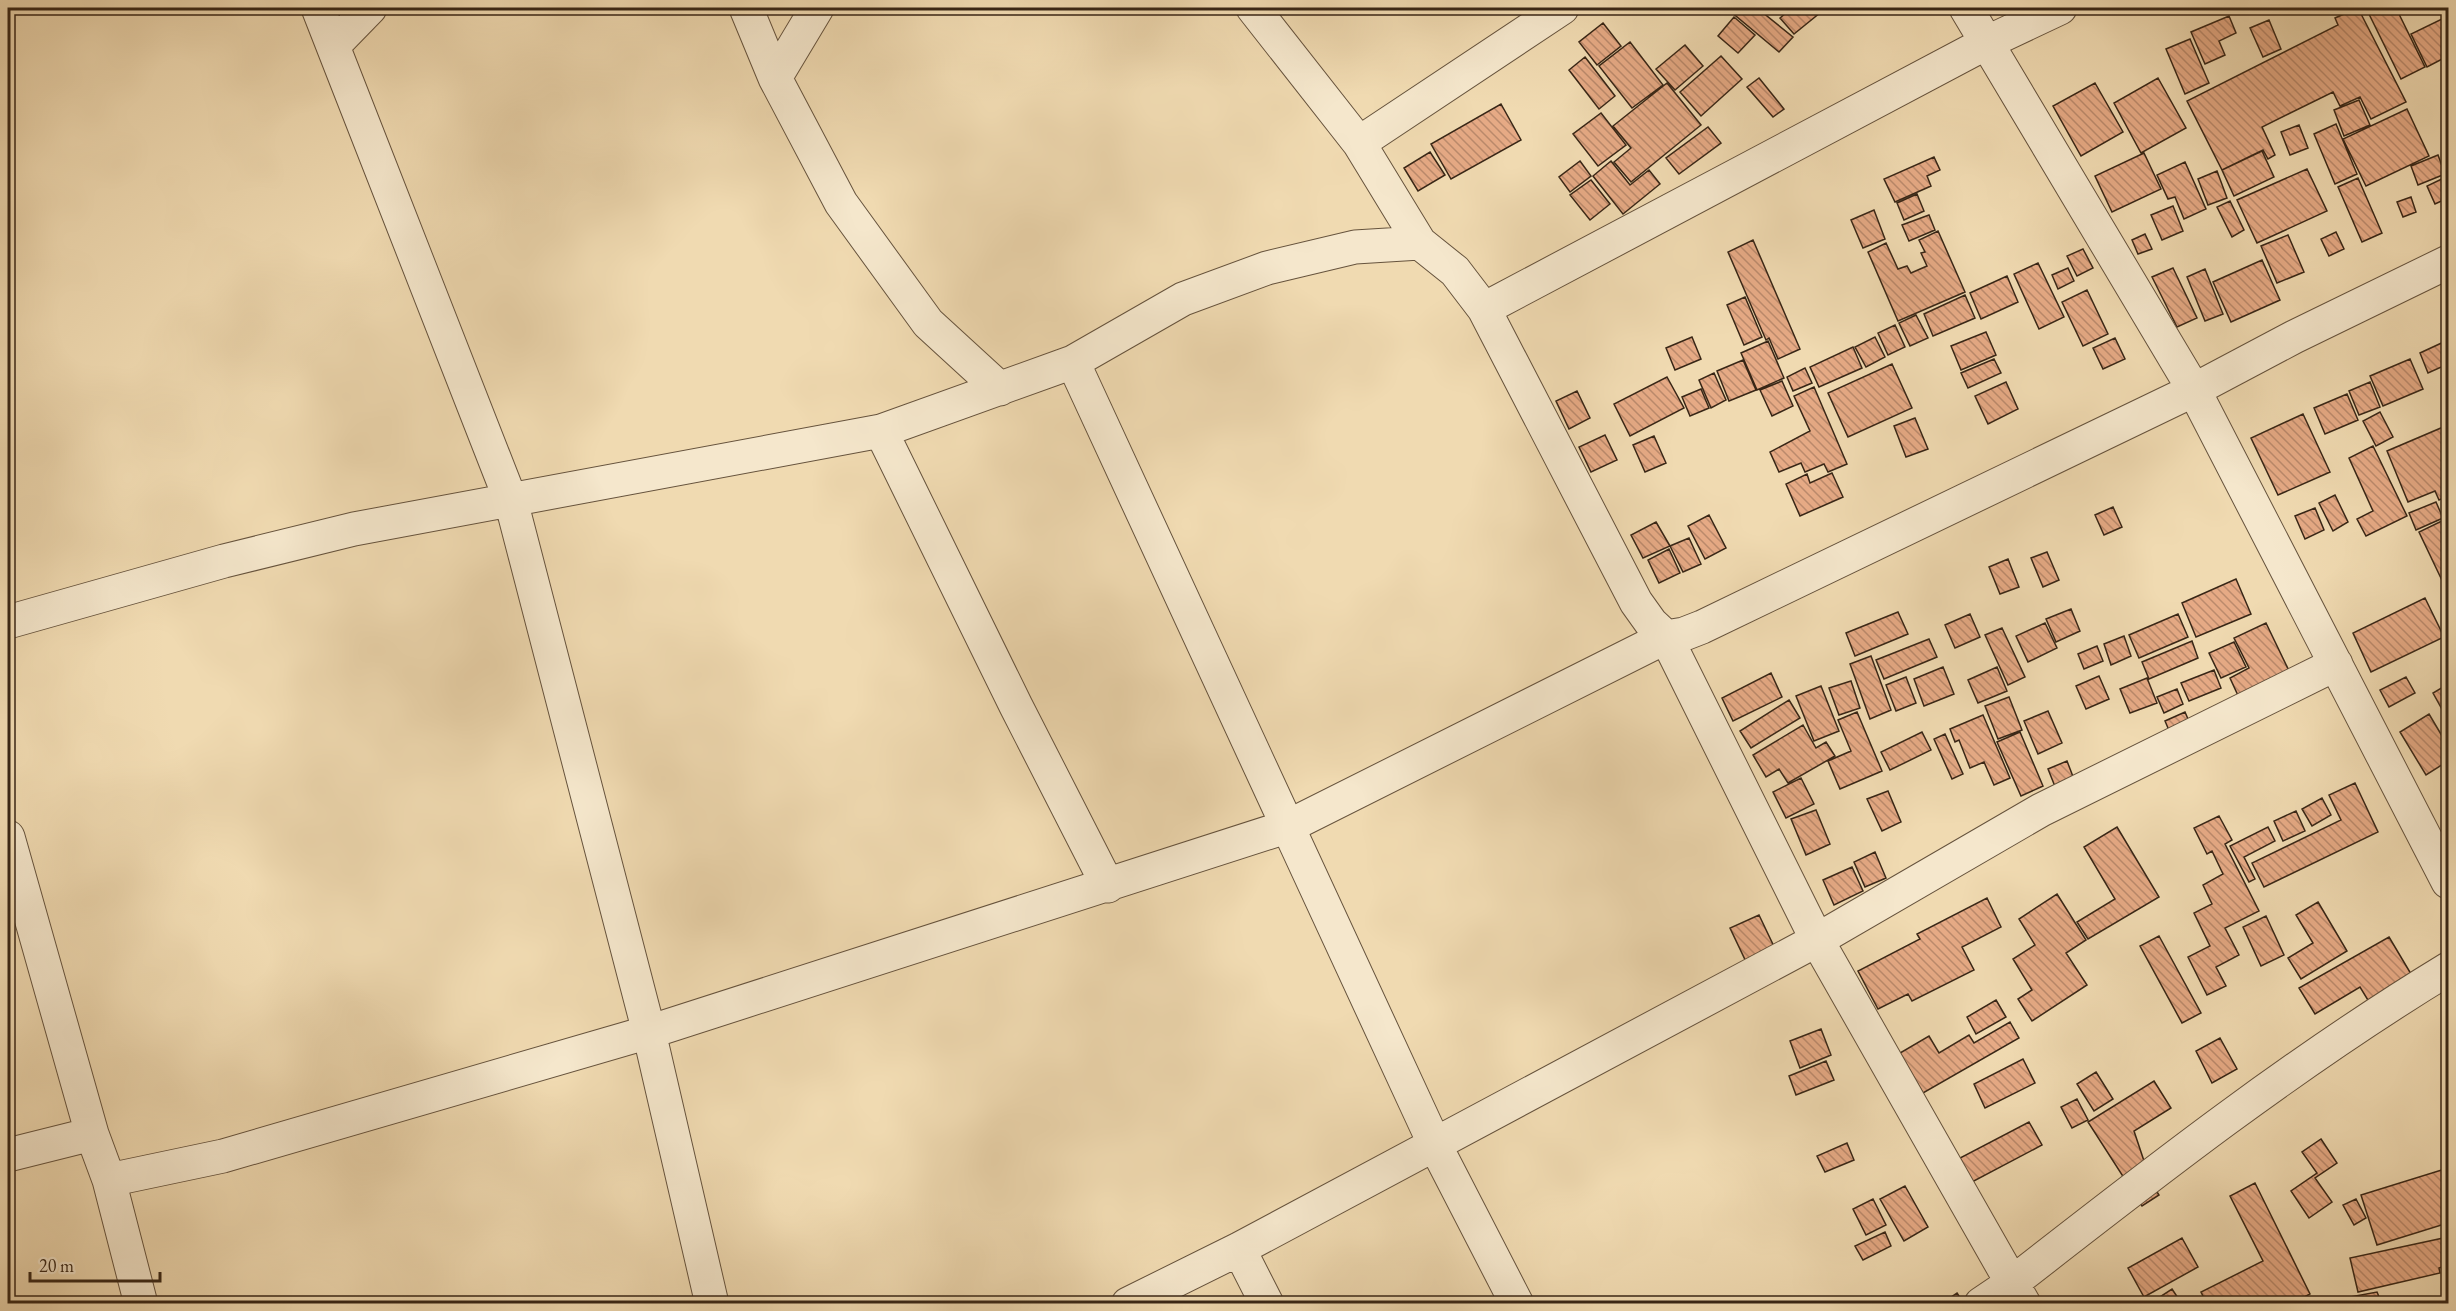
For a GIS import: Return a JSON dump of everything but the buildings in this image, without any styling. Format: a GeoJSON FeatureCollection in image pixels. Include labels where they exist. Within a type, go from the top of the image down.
{"type":"FeatureCollection","features":[{"type":"Feature","properties":{"kind":"street"},"geometry":{"type":"LineString","coordinates":[[318,8],[511,501],[649,1032],[712,1304]]}},
{"type":"Feature","properties":{"kind":"street"},"geometry":{"type":"LineString","coordinates":[[333,46],[370,8]]}},
{"type":"Feature","properties":{"kind":"street"},"geometry":{"type":"LineString","coordinates":[[746,8],[775,78],[841,203],[928,323],[1000,389]]}},
{"type":"Feature","properties":{"kind":"street"},"geometry":{"type":"LineString","coordinates":[[775,78],[817,8]]}},
{"type":"Feature","properties":{"kind":"street"},"geometry":{"type":"LineString","coordinates":[[1253,8],[1359,143],[1420,243],[1455,271],[1484,309],[1636,602],[1651,623],[1666,637],[1817,940],[2018,1293]]}},
{"type":"Feature","properties":{"kind":"street"},"geometry":{"type":"LineString","coordinates":[[1359,143],[1562,8]]}},
{"type":"Feature","properties":{"kind":"street"},"geometry":{"type":"LineString","coordinates":[[1966,8],[2194,390],[2448,882]]}},
{"type":"Feature","properties":{"kind":"street"},"geometry":{"type":"LineString","coordinates":[[1484,309],[1988,42],[2060,8]]}},
{"type":"Feature","properties":{"kind":"street"},"geometry":{"type":"LineString","coordinates":[[8,622],[213,564],[354,529],[881,431],[1073,362],[1183,299],[1267,268],[1355,247],[1420,243]]}},
{"type":"Feature","properties":{"kind":"street"},"geometry":{"type":"LineString","coordinates":[[109,1180],[223,1156],[649,1032],[1289,826],[1666,637],[1684,634],[1702,627],[2194,390],[2294,337],[2448,263]]}},
{"type":"Feature","properties":{"kind":"street"},"geometry":{"type":"LineString","coordinates":[[1073,362],[1435,1145],[1517,1304]]}},
{"type":"Feature","properties":{"kind":"street"},"geometry":{"type":"LineString","coordinates":[[881,431],[1108,886]]}},
{"type":"Feature","properties":{"kind":"street"},"geometry":{"type":"LineString","coordinates":[[1128,1304],[1239,1249],[1817,940],[2041,810],[2336,664]]}},
{"type":"Feature","properties":{"kind":"street"},"geometry":{"type":"LineString","coordinates":[[8,837],[92,1134],[109,1180],[141,1304]]}},
{"type":"Feature","properties":{"kind":"street"},"geometry":{"type":"LineString","coordinates":[[1981,1304],[2018,1293],[2200,1136],[2377,1012],[2448,969]]}},
{"type":"Feature","properties":{"kind":"street"},"geometry":{"type":"LineString","coordinates":[[8,1155],[92,1134]]}},
{"type":"Feature","properties":{"kind":"street"},"geometry":{"type":"LineString","coordinates":[[1239,1249],[1267,1304]]}}]}
